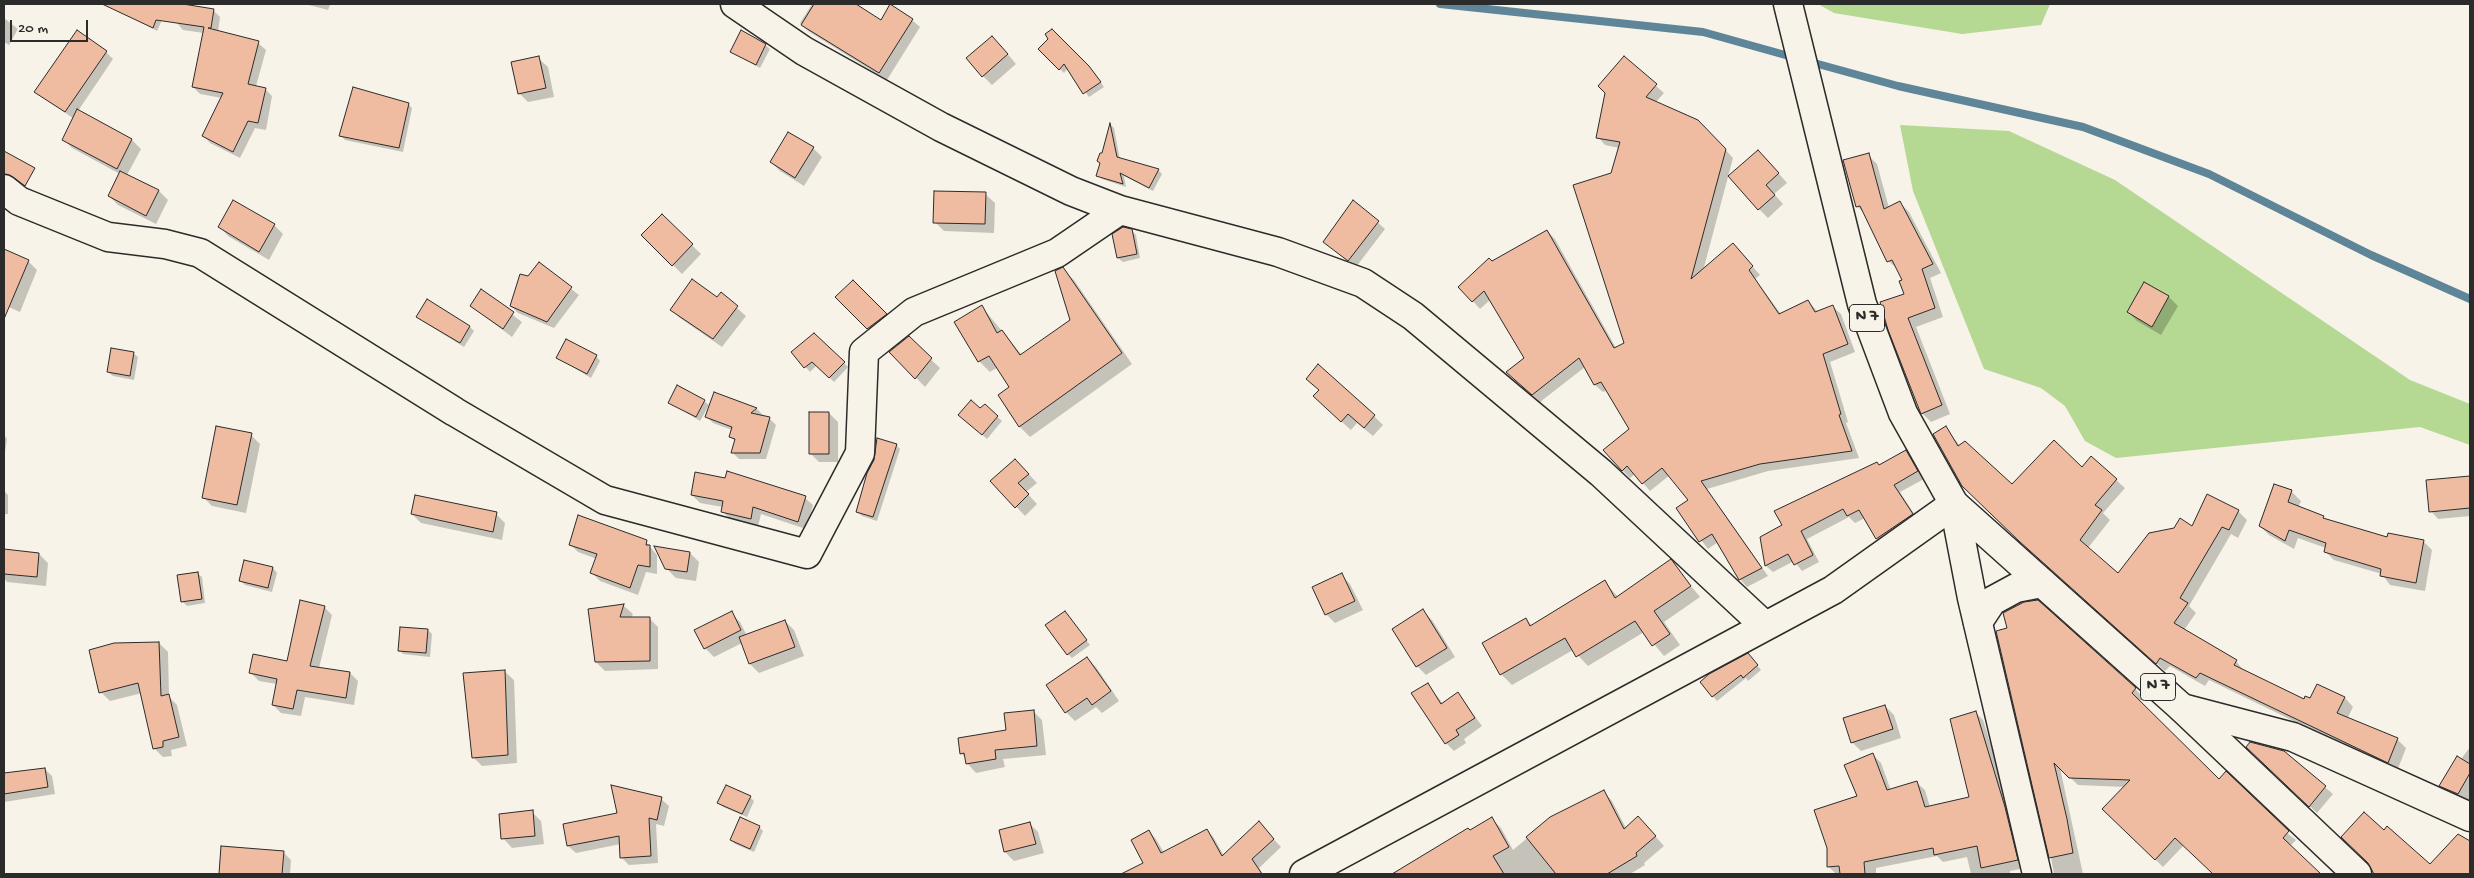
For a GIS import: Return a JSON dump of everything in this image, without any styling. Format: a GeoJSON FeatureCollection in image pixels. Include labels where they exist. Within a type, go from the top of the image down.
{"type":"FeatureCollection","features":[{"type":"Feature","properties":{"kind":"street"},"geometry":{"type":"LineString","coordinates":[[735,4],[804,51],[940,127],[1071,191],[1120,210],[1278,252],[1362,283],[1413,316],[1601,473],[1765,626]]}},
{"type":"Feature","properties":{"kind":"street","name":"N 7"},"geometry":{"type":"LineString","coordinates":[[1788,4],[1815,120],[1862,304],[1902,413],[1954,504],[1978,622],[2037,874]]}},
{"type":"Feature","properties":{"kind":"street"},"geometry":{"type":"LineString","coordinates":[[4,189],[19,200],[108,237],[165,244],[200,253],[455,412],[605,500],[807,554],[860,453],[864,352],[914,312],[1057,253],[1120,210]]}},
{"type":"Feature","properties":{"kind":"street"},"geometry":{"type":"LineString","coordinates":[[1304,874],[1832,590],[1954,504]]}},
{"type":"Feature","properties":{"kind":"street","name":"N 7"},"geometry":{"type":"LineString","coordinates":[[1954,504],[2182,708],[2357,874]]}},
{"type":"Feature","properties":{"kind":"street"},"geometry":{"type":"LineString","coordinates":[[1978,622],[1992,601],[2016,588],[2042,583]]}},
{"type":"Feature","properties":{"kind":"street"},"geometry":{"type":"LineString","coordinates":[[2182,708],[2294,737],[2470,817]]}},
{"type":"Feature","properties":{"kind":"green space"},"geometry":{"type":"Polygon","coordinates":[[[1818,4],[2050,4],[2041,25],[1962,34],[1834,13],[1818,4]]]}},
{"type":"Feature","properties":{"kind":"green space"},"geometry":{"type":"Polygon","coordinates":[[[1900,125],[2009,131],[2115,180],[2410,380],[2470,404],[2470,445],[2420,427],[2116,458],[2085,441],[2065,406],[2041,388],[1984,369],[1913,191],[1900,125]]]}},
{"type":"Feature","properties":{"kind":"building"},"geometry":{"type":"Polygon","coordinates":[[[102,4],[183,4],[214,9],[211,28],[208,28],[259,41],[248,84],[266,88],[258,123],[248,121],[233,152],[202,136],[223,93],[192,87],[204,27],[156,20],[153,28],[102,4]]]}},
{"type":"Feature","properties":{"kind":"building"},"geometry":{"type":"Polygon","coordinates":[[[814,4],[856,4],[881,20],[890,4],[913,19],[879,73],[801,25],[814,4]]]}},
{"type":"Feature","properties":{"kind":"building"},"geometry":{"type":"Polygon","coordinates":[[[1052,29],[1089,66],[1101,82],[1083,94],[1064,64],[1059,70],[1038,49],[1048,39],[1045,34],[1052,29]]]}},
{"type":"Feature","properties":{"kind":"building"},"geometry":{"type":"Polygon","coordinates":[[[77,30],[107,51],[65,112],[34,92],[77,30]]]}},
{"type":"Feature","properties":{"kind":"building"},"geometry":{"type":"Polygon","coordinates":[[[741,30],[766,44],[756,65],[730,52],[741,30]]]}},
{"type":"Feature","properties":{"kind":"building"},"geometry":{"type":"Polygon","coordinates":[[[992,36],[1008,54],[982,77],[966,58],[992,36]]]}},
{"type":"Feature","properties":{"kind":"building"},"geometry":{"type":"Polygon","coordinates":[[[539,56],[546,88],[518,94],[511,62],[539,56]]]}},
{"type":"Feature","properties":{"kind":"building"},"geometry":{"type":"Polygon","coordinates":[[[1624,56],[1657,84],[1646,97],[1698,120],[1726,149],[1691,279],[1733,243],[1753,266],[1749,270],[1779,314],[1808,300],[1815,312],[1833,305],[1848,344],[1823,354],[1841,414],[1839,415],[1852,451],[1760,464],[1701,481],[1762,568],[1739,580],[1712,534],[1699,542],[1676,508],[1688,500],[1662,468],[1642,484],[1627,466],[1622,471],[1603,450],[1629,429],[1601,382],[1594,385],[1579,358],[1532,395],[1506,372],[1524,358],[1484,291],[1472,302],[1458,287],[1489,258],[1492,261],[1547,230],[1614,348],[1624,343],[1573,185],[1611,173],[1620,142],[1596,138],[1605,93],[1598,86],[1624,56]]]}},
{"type":"Feature","properties":{"kind":"building"},"geometry":{"type":"Polygon","coordinates":[[[353,87],[409,103],[399,148],[339,136],[353,87]]]}},
{"type":"Feature","properties":{"kind":"building"},"geometry":{"type":"Polygon","coordinates":[[[77,109],[132,139],[117,169],[62,140],[77,109]]]}},
{"type":"Feature","properties":{"kind":"building"},"geometry":{"type":"Polygon","coordinates":[[[1110,123],[1117,157],[1159,169],[1149,188],[1120,173],[1123,184],[1096,176],[1100,163],[1097,161],[1100,153],[1102,153],[1110,123]]]}},
{"type":"Feature","properties":{"kind":"building"},"geometry":{"type":"Polygon","coordinates":[[[788,132],[814,147],[795,178],[770,162],[788,132]]]}},
{"type":"Feature","properties":{"kind":"building"},"geometry":{"type":"Polygon","coordinates":[[[1758,150],[1779,173],[1766,185],[1775,195],[1758,210],[1728,176],[1758,150]]]}},
{"type":"Feature","properties":{"kind":"building"},"geometry":{"type":"Polygon","coordinates":[[[4,151],[35,168],[25,186],[13,177],[4,174],[4,151]]]}},
{"type":"Feature","properties":{"kind":"building"},"geometry":{"type":"Polygon","coordinates":[[[1869,153],[1884,209],[1900,201],[1933,264],[1922,269],[1935,308],[1908,318],[1942,405],[1921,414],[1888,330],[1880,302],[1904,294],[1899,281],[1902,280],[1892,260],[1887,262],[1860,206],[1856,207],[1843,160],[1869,153]]]}},
{"type":"Feature","properties":{"kind":"building"},"geometry":{"type":"Polygon","coordinates":[[[120,171],[159,190],[146,216],[108,196],[120,171]]]}},
{"type":"Feature","properties":{"kind":"building"},"geometry":{"type":"Polygon","coordinates":[[[934,191],[986,192],[985,224],[933,223],[934,191]]]}},
{"type":"Feature","properties":{"kind":"building"},"geometry":{"type":"Polygon","coordinates":[[[233,200],[275,224],[259,252],[218,227],[233,200]]]}},
{"type":"Feature","properties":{"kind":"building"},"geometry":{"type":"Polygon","coordinates":[[[1353,200],[1379,221],[1348,261],[1323,242],[1353,200]]]}},
{"type":"Feature","properties":{"kind":"building"},"geometry":{"type":"Polygon","coordinates":[[[662,214],[693,244],[672,266],[641,235],[662,214]]]}},
{"type":"Feature","properties":{"kind":"building"},"geometry":{"type":"Polygon","coordinates":[[[1123,227],[1132,229],[1137,254],[1117,258],[1112,234],[1123,227]]]}},
{"type":"Feature","properties":{"kind":"building"},"geometry":{"type":"Polygon","coordinates":[[[4,249],[29,260],[4,319],[4,249]]]}},
{"type":"Feature","properties":{"kind":"building"},"geometry":{"type":"Polygon","coordinates":[[[539,262],[572,287],[547,322],[510,306],[520,274],[528,276],[539,262]]]}},
{"type":"Feature","properties":{"kind":"building"},"geometry":{"type":"Polygon","coordinates":[[[1063,267],[1122,353],[1019,427],[998,395],[1009,387],[989,356],[978,362],[954,322],[982,305],[997,333],[1002,330],[1020,355],[1070,320],[1055,271],[1063,267]]]}},
{"type":"Feature","properties":{"kind":"building"},"geometry":{"type":"Polygon","coordinates":[[[692,279],[717,297],[721,292],[738,306],[713,339],[670,310],[692,279]]]}},
{"type":"Feature","properties":{"kind":"building"},"geometry":{"type":"Polygon","coordinates":[[[853,280],[887,314],[867,329],[835,297],[853,280]]]}},
{"type":"Feature","properties":{"kind":"building"},"geometry":{"type":"Polygon","coordinates":[[[2144,282],[2169,296],[2152,327],[2127,312],[2144,282]]]}},
{"type":"Feature","properties":{"kind":"building"},"geometry":{"type":"Polygon","coordinates":[[[481,289],[514,312],[503,329],[470,306],[481,289]]]}},
{"type":"Feature","properties":{"kind":"building"},"geometry":{"type":"Polygon","coordinates":[[[427,299],[470,326],[460,343],[416,317],[427,299]]]}},
{"type":"Feature","properties":{"kind":"building"},"geometry":{"type":"Polygon","coordinates":[[[814,333],[845,362],[829,378],[812,362],[804,368],[791,352],[814,333]]]}},
{"type":"Feature","properties":{"kind":"building"},"geometry":{"type":"Polygon","coordinates":[[[909,336],[932,358],[915,379],[889,352],[909,336]]]}},
{"type":"Feature","properties":{"kind":"building"},"geometry":{"type":"Polygon","coordinates":[[[566,339],[597,355],[587,374],[556,358],[566,339]]]}},
{"type":"Feature","properties":{"kind":"building"},"geometry":{"type":"Polygon","coordinates":[[[111,348],[134,352],[130,376],[107,372],[111,348]]]}},
{"type":"Feature","properties":{"kind":"building"},"geometry":{"type":"Polygon","coordinates":[[[1318,364],[1375,415],[1364,428],[1348,414],[1341,422],[1313,396],[1319,390],[1306,379],[1318,364]]]}},
{"type":"Feature","properties":{"kind":"building"},"geometry":{"type":"Polygon","coordinates":[[[677,385],[705,400],[696,417],[668,403],[677,385]]]}},
{"type":"Feature","properties":{"kind":"building"},"geometry":{"type":"Polygon","coordinates":[[[714,392],[757,408],[751,413],[770,417],[760,453],[731,453],[735,439],[729,437],[732,427],[705,417],[714,392]]]}},
{"type":"Feature","properties":{"kind":"building"},"geometry":{"type":"Polygon","coordinates":[[[971,400],[980,408],[985,404],[998,416],[982,435],[958,415],[971,400]]]}},
{"type":"Feature","properties":{"kind":"building"},"geometry":{"type":"Polygon","coordinates":[[[809,412],[829,412],[829,454],[809,454],[809,412]]]}},
{"type":"Feature","properties":{"kind":"building"},"geometry":{"type":"Polygon","coordinates":[[[216,426],[252,433],[237,505],[202,498],[216,426]]]}},
{"type":"Feature","properties":{"kind":"building"},"geometry":{"type":"Polygon","coordinates":[[[1946,426],[1958,446],[1965,441],[2012,484],[2054,440],[2082,467],[2091,456],[2117,479],[2095,505],[2102,510],[2080,540],[2118,573],[2149,533],[2174,528],[2180,518],[2192,526],[2207,494],[2239,510],[2229,530],[2222,527],[2180,598],[2188,603],[2174,623],[2237,660],[2234,665],[2304,699],[2305,696],[2310,698],[2317,684],[2345,697],[2337,713],[2398,738],[2388,763],[2200,673],[2196,678],[2160,658],[2156,664],[2019,541],[1962,486],[1933,434],[1946,426]]]}},
{"type":"Feature","properties":{"kind":"building"},"geometry":{"type":"Polygon","coordinates":[[[877,438],[897,444],[873,517],[856,512],[867,473],[874,460],[877,438]]]}},
{"type":"Feature","properties":{"kind":"building"},"geometry":{"type":"Polygon","coordinates":[[[1906,450],[1918,471],[1894,485],[1913,514],[1876,539],[1859,510],[1847,516],[1843,509],[1801,531],[1813,555],[1794,565],[1788,554],[1765,566],[1760,537],[1782,525],[1774,511],[1877,462],[1879,465],[1906,450]]]}},
{"type":"Feature","properties":{"kind":"building"},"geometry":{"type":"Polygon","coordinates":[[[1015,459],[1029,474],[1018,483],[1029,494],[1015,508],[990,481],[1015,459]]]}},
{"type":"Feature","properties":{"kind":"building"},"geometry":{"type":"Polygon","coordinates":[[[727,471],[806,496],[798,522],[753,507],[751,519],[721,512],[723,501],[691,495],[695,472],[725,478],[727,471]]]}},
{"type":"Feature","properties":{"kind":"building"},"geometry":{"type":"Polygon","coordinates":[[[2470,476],[2470,508],[2429,512],[2426,480],[2470,476]]]}},
{"type":"Feature","properties":{"kind":"building"},"geometry":{"type":"Polygon","coordinates":[[[2274,484],[2292,490],[2288,502],[2324,516],[2323,518],[2387,537],[2388,533],[2424,540],[2416,583],[2380,576],[2381,569],[2324,552],[2326,543],[2289,530],[2285,541],[2259,526],[2274,484]]]}},
{"type":"Feature","properties":{"kind":"building"},"geometry":{"type":"Polygon","coordinates":[[[415,495],[497,512],[493,532],[411,514],[415,495]]]}},
{"type":"Feature","properties":{"kind":"building"},"geometry":{"type":"Polygon","coordinates":[[[578,515],[647,540],[646,545],[650,545],[650,567],[638,565],[630,588],[590,573],[597,554],[569,545],[578,515]]]}},
{"type":"Feature","properties":{"kind":"building"},"geometry":{"type":"Polygon","coordinates":[[[654,546],[690,552],[687,572],[665,569],[654,546]]]}},
{"type":"Feature","properties":{"kind":"building"},"geometry":{"type":"Polygon","coordinates":[[[4,549],[39,553],[37,577],[4,574],[4,549]]]}},
{"type":"Feature","properties":{"kind":"building"},"geometry":{"type":"Polygon","coordinates":[[[1671,559],[1691,586],[1654,611],[1670,634],[1652,646],[1635,621],[1576,657],[1565,638],[1500,675],[1482,643],[1526,618],[1530,626],[1605,580],[1615,598],[1671,559]]]}},
{"type":"Feature","properties":{"kind":"building"},"geometry":{"type":"Polygon","coordinates":[[[244,560],[273,567],[268,588],[239,581],[244,560]]]}},
{"type":"Feature","properties":{"kind":"building"},"geometry":{"type":"Polygon","coordinates":[[[198,572],[202,599],[181,602],[177,575],[198,572]]]}},
{"type":"Feature","properties":{"kind":"building"},"geometry":{"type":"Polygon","coordinates":[[[1342,573],[1355,601],[1325,615],[1312,587],[1342,573]]]}},
{"type":"Feature","properties":{"kind":"building"},"geometry":{"type":"Polygon","coordinates":[[[300,600],[325,606],[310,666],[350,672],[346,698],[297,690],[293,709],[272,705],[277,679],[249,673],[253,654],[287,661],[300,600]]]}},
{"type":"Feature","properties":{"kind":"building"},"geometry":{"type":"Polygon","coordinates":[[[2038,600],[2136,688],[2132,693],[2219,779],[2226,771],[2289,831],[2283,838],[2321,874],[2213,874],[2175,838],[2155,860],[2102,809],[2130,780],[2069,778],[2054,763],[2073,853],[2049,858],[1996,631],[2007,628],[2003,613],[2024,602],[2038,600]]]}},
{"type":"Feature","properties":{"kind":"building"},"geometry":{"type":"Polygon","coordinates":[[[624,604],[620,617],[650,617],[650,661],[595,662],[588,609],[624,604]]]}},
{"type":"Feature","properties":{"kind":"building"},"geometry":{"type":"Polygon","coordinates":[[[1423,609],[1447,648],[1416,667],[1392,629],[1423,609]]]}},
{"type":"Feature","properties":{"kind":"building"},"geometry":{"type":"Polygon","coordinates":[[[732,611],[741,630],[704,649],[694,630],[732,611]]]}},
{"type":"Feature","properties":{"kind":"building"},"geometry":{"type":"Polygon","coordinates":[[[1065,611],[1087,640],[1067,655],[1045,625],[1065,611]]]}},
{"type":"Feature","properties":{"kind":"building"},"geometry":{"type":"Polygon","coordinates":[[[785,620],[795,647],[749,664],[739,637],[785,620]]]}},
{"type":"Feature","properties":{"kind":"building"},"geometry":{"type":"Polygon","coordinates":[[[400,627],[428,629],[426,653],[398,651],[400,627]]]}},
{"type":"Feature","properties":{"kind":"building"},"geometry":{"type":"Polygon","coordinates":[[[159,642],[161,696],[169,694],[179,737],[163,741],[163,747],[153,749],[138,683],[99,693],[89,650],[114,643],[159,642]]]}},
{"type":"Feature","properties":{"kind":"building"},"geometry":{"type":"Polygon","coordinates":[[[1748,653],[1758,665],[1743,678],[1741,675],[1712,697],[1700,682],[1709,674],[1748,653]]]}},
{"type":"Feature","properties":{"kind":"building"},"geometry":{"type":"Polygon","coordinates":[[[1087,657],[1111,691],[1092,705],[1087,698],[1065,713],[1046,685],[1087,657]]]}},
{"type":"Feature","properties":{"kind":"building"},"geometry":{"type":"Polygon","coordinates":[[[505,670],[508,755],[472,758],[463,673],[505,670]]]}},
{"type":"Feature","properties":{"kind":"building"},"geometry":{"type":"Polygon","coordinates":[[[1428,683],[1441,704],[1458,692],[1475,718],[1456,730],[1459,735],[1445,744],[1411,693],[1428,683]]]}},
{"type":"Feature","properties":{"kind":"building"},"geometry":{"type":"Polygon","coordinates":[[[1885,705],[1893,729],[1851,743],[1843,718],[1885,705]]]}},
{"type":"Feature","properties":{"kind":"building"},"geometry":{"type":"Polygon","coordinates":[[[1034,710],[1037,746],[995,750],[996,759],[966,764],[964,753],[960,754],[958,738],[1006,730],[1004,713],[1034,710]]]}},
{"type":"Feature","properties":{"kind":"building"},"geometry":{"type":"Polygon","coordinates":[[[1976,711],[2005,807],[2018,860],[1981,868],[1977,846],[1934,855],[1933,848],[1864,862],[1865,874],[1840,874],[1839,866],[1827,867],[1827,848],[1814,810],[1857,796],[1844,765],[1873,753],[1887,790],[1917,781],[1925,807],[1969,797],[1950,719],[1976,711]]]}},
{"type":"Feature","properties":{"kind":"building"},"geometry":{"type":"Polygon","coordinates":[[[2250,742],[2284,751],[2326,786],[2309,807],[2246,747],[2250,742]]]}},
{"type":"Feature","properties":{"kind":"building"},"geometry":{"type":"Polygon","coordinates":[[[2457,756],[2470,764],[2470,773],[2458,794],[2439,786],[2457,756]]]}},
{"type":"Feature","properties":{"kind":"building"},"geometry":{"type":"Polygon","coordinates":[[[45,768],[48,787],[4,794],[4,773],[45,768]]]}},
{"type":"Feature","properties":{"kind":"building"},"geometry":{"type":"Polygon","coordinates":[[[611,785],[662,797],[657,820],[649,818],[651,856],[620,858],[619,836],[567,846],[563,824],[617,813],[611,785]]]}},
{"type":"Feature","properties":{"kind":"building"},"geometry":{"type":"Polygon","coordinates":[[[726,785],[751,796],[742,814],[717,803],[726,785]]]}},
{"type":"Feature","properties":{"kind":"building"},"geometry":{"type":"Polygon","coordinates":[[[1604,790],[1624,829],[1638,816],[1656,836],[1636,853],[1637,856],[1607,874],[1556,874],[1526,837],[1550,817],[1604,790]]]}},
{"type":"Feature","properties":{"kind":"building"},"geometry":{"type":"Polygon","coordinates":[[[533,810],[535,836],[501,839],[499,814],[533,810]]]}},
{"type":"Feature","properties":{"kind":"building"},"geometry":{"type":"Polygon","coordinates":[[[2364,812],[2384,830],[2387,826],[2430,864],[2458,834],[2470,841],[2470,874],[2374,874],[2368,863],[2341,837],[2364,812]]]}},
{"type":"Feature","properties":{"kind":"building"},"geometry":{"type":"Polygon","coordinates":[[[740,817],[760,826],[750,849],[730,840],[740,817]]]}},
{"type":"Feature","properties":{"kind":"building"},"geometry":{"type":"Polygon","coordinates":[[[1492,817],[1509,847],[1493,856],[1504,874],[1392,874],[1468,828],[1470,830],[1492,817]]]}},
{"type":"Feature","properties":{"kind":"building"},"geometry":{"type":"Polygon","coordinates":[[[1259,821],[1274,839],[1252,859],[1262,874],[1121,874],[1143,863],[1131,840],[1149,830],[1161,853],[1207,829],[1222,856],[1259,821]]]}},
{"type":"Feature","properties":{"kind":"building"},"geometry":{"type":"Polygon","coordinates":[[[1030,822],[1036,844],[1004,852],[999,830],[1030,822]]]}},
{"type":"Feature","properties":{"kind":"building"},"geometry":{"type":"Polygon","coordinates":[[[221,846],[284,851],[282,874],[219,874],[221,846]]]}},
{"type":"Feature","properties":{"kind":"waterway"},"geometry":{"type":"LineString","coordinates":[[1440,4],[1703,32],[1796,58]]}},
{"type":"Feature","properties":{"kind":"waterway"},"geometry":{"type":"LineString","coordinates":[[1807,61],[1898,86],[2083,127],[2209,174],[2371,255],[2470,299]]}}]}
